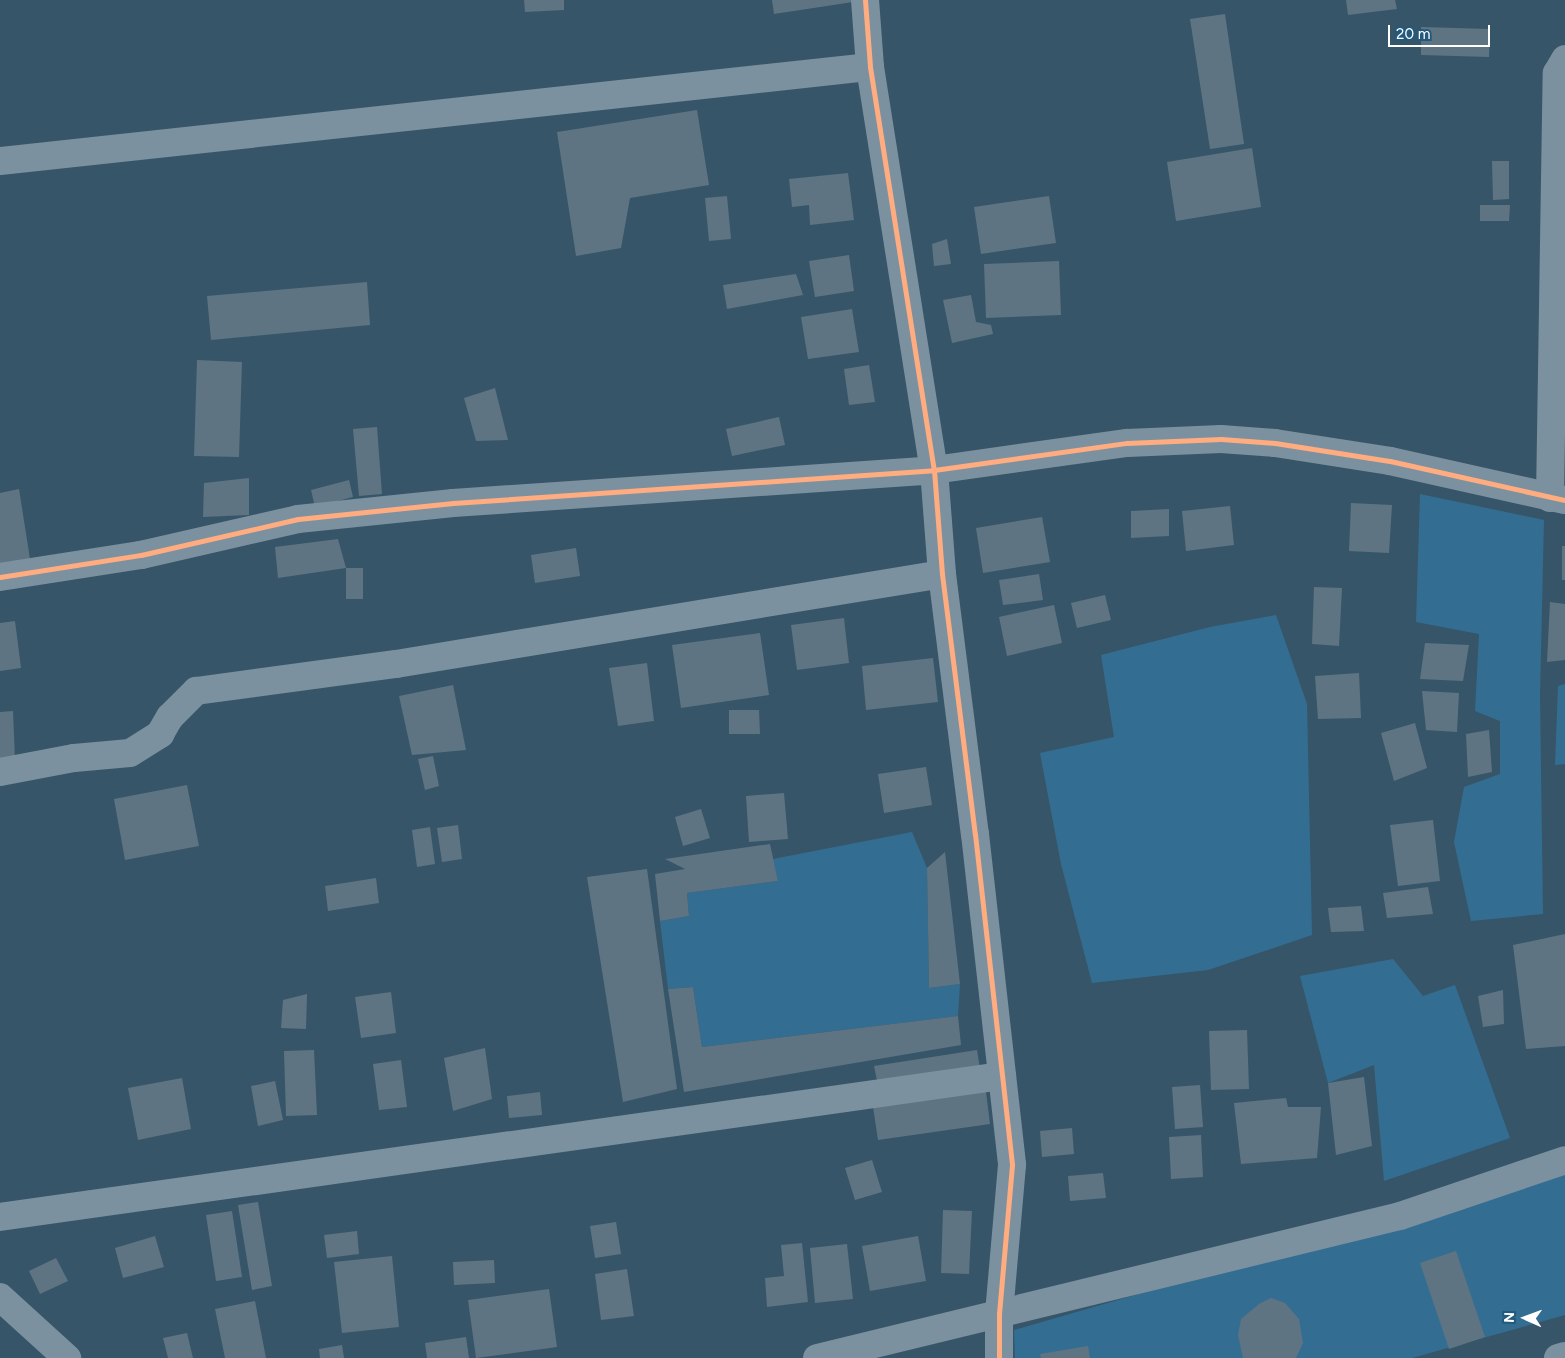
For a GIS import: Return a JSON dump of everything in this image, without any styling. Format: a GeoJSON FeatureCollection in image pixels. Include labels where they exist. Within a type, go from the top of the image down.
{"type":"FeatureCollection","features":[{"type":"Feature","properties":{"kind":"street"},"geometry":{"type":"LineString","coordinates":[[864,0],[870,66],[934,470],[942,574],[1012,1164],[999,1313],[999,1358]]}},
{"type":"Feature","properties":{"kind":"street"},"geometry":{"type":"LineString","coordinates":[[0,577],[141,555],[308,518],[453,503],[934,470],[1127,442],[1222,439],[1274,443],[1390,461],[1557,499],[1557,73],[1565,59]]}},
{"type":"Feature","properties":{"kind":"street"},"geometry":{"type":"LineString","coordinates":[[0,161],[870,66]]}},
{"type":"Feature","properties":{"kind":"street"},"geometry":{"type":"LineString","coordinates":[[0,772],[74,758],[130,753],[160,734],[170,717],[196,692],[396,664],[942,574]]}},
{"type":"Feature","properties":{"kind":"street"},"geometry":{"type":"LineString","coordinates":[[0,1217],[1002,1076]]}},
{"type":"Feature","properties":{"kind":"street"},"geometry":{"type":"LineString","coordinates":[[817,1358],[1400,1216],[1565,1160]]}},
{"type":"Feature","properties":{"kind":"street"},"geometry":{"type":"LineString","coordinates":[[0,1297],[67,1358]]}},
{"type":"Feature","properties":{"kind":"street"},"geometry":{"type":"LineString","coordinates":[[1558,1358],[1565,1356]]}},
{"type":"Feature","properties":{"kind":"shaded area"},"geometry":{"type":"Polygon","coordinates":[[[1420,494],[1544,520],[1540,695],[1543,914],[1471,921],[1454,842],[1464,787],[1500,774],[1500,721],[1475,711],[1479,634],[1416,622],[1420,494]]]}},
{"type":"Feature","properties":{"kind":"shaded area"},"geometry":{"type":"Polygon","coordinates":[[[1276,615],[1307,704],[1312,935],[1208,970],[1092,983],[1061,864],[1040,753],[1114,737],[1101,655],[1210,627],[1276,615]]]}},
{"type":"Feature","properties":{"kind":"shaded area"},"geometry":{"type":"Polygon","coordinates":[[[1565,684],[1565,764],[1555,765],[1558,686],[1565,684]]]}},
{"type":"Feature","properties":{"kind":"shaded area"},"geometry":{"type":"Polygon","coordinates":[[[912,832],[927,868],[929,988],[960,984],[958,1016],[702,1047],[693,987],[668,989],[660,921],[689,916],[687,893],[778,881],[773,859],[912,832]]]}},
{"type":"Feature","properties":{"kind":"shaded area"},"geometry":{"type":"Polygon","coordinates":[[[1393,959],[1423,996],[1455,985],[1510,1138],[1384,1181],[1374,1065],[1328,1083],[1300,976],[1393,959]]]}},
{"type":"Feature","properties":{"kind":"shaded area"},"geometry":{"type":"Polygon","coordinates":[[[1565,1171],[1565,1315],[1412,1358],[1015,1358],[1014,1330],[1565,1171]]]}},
{"type":"Feature","properties":{"kind":"building"},"geometry":{"type":"Polygon","coordinates":[[[524,0],[564,0],[564,10],[525,12],[524,0]]]}},
{"type":"Feature","properties":{"kind":"building"},"geometry":{"type":"Polygon","coordinates":[[[772,0],[852,0],[853,2],[774,14],[772,0]]]}},
{"type":"Feature","properties":{"kind":"building"},"geometry":{"type":"Polygon","coordinates":[[[1346,0],[1395,0],[1397,9],[1348,15],[1346,0]]]}},
{"type":"Feature","properties":{"kind":"building"},"geometry":{"type":"Polygon","coordinates":[[[1225,14],[1244,144],[1210,149],[1190,19],[1225,14]]]}},
{"type":"Feature","properties":{"kind":"building"},"geometry":{"type":"Polygon","coordinates":[[[1421,27],[1490,29],[1489,57],[1421,55],[1421,27]]]}},
{"type":"Feature","properties":{"kind":"building"},"geometry":{"type":"Polygon","coordinates":[[[697,110],[709,185],[630,198],[621,248],[576,256],[557,132],[697,110]]]}},
{"type":"Feature","properties":{"kind":"building"},"geometry":{"type":"Polygon","coordinates":[[[1252,148],[1261,207],[1176,221],[1167,162],[1252,148]]]}},
{"type":"Feature","properties":{"kind":"building"},"geometry":{"type":"Polygon","coordinates":[[[1492,161],[1509,161],[1509,199],[1493,200],[1492,161]]]}},
{"type":"Feature","properties":{"kind":"building"},"geometry":{"type":"Polygon","coordinates":[[[848,173],[854,220],[810,225],[809,205],[792,207],[789,179],[848,173]]]}},
{"type":"Feature","properties":{"kind":"building"},"geometry":{"type":"Polygon","coordinates":[[[727,196],[731,239],[709,241],[705,198],[727,196]]]}},
{"type":"Feature","properties":{"kind":"building"},"geometry":{"type":"Polygon","coordinates":[[[1049,196],[1056,243],[981,254],[974,207],[1049,196]]]}},
{"type":"Feature","properties":{"kind":"building"},"geometry":{"type":"Polygon","coordinates":[[[1480,205],[1510,205],[1509,221],[1480,221],[1480,205]]]}},
{"type":"Feature","properties":{"kind":"building"},"geometry":{"type":"Polygon","coordinates":[[[947,239],[951,264],[934,266],[932,244],[947,239]]]}},
{"type":"Feature","properties":{"kind":"building"},"geometry":{"type":"Polygon","coordinates":[[[849,255],[854,291],[815,297],[809,261],[849,255]]]}},
{"type":"Feature","properties":{"kind":"building"},"geometry":{"type":"Polygon","coordinates":[[[1059,261],[1061,315],[986,318],[984,264],[1059,261]]]}},
{"type":"Feature","properties":{"kind":"building"},"geometry":{"type":"Polygon","coordinates":[[[796,274],[803,295],[727,309],[723,285],[796,274]]]}},
{"type":"Feature","properties":{"kind":"building"},"geometry":{"type":"Polygon","coordinates":[[[367,282],[370,325],[211,340],[207,296],[367,282]]]}},
{"type":"Feature","properties":{"kind":"building"},"geometry":{"type":"Polygon","coordinates":[[[971,295],[976,322],[991,325],[993,334],[952,343],[943,300],[971,295]]]}},
{"type":"Feature","properties":{"kind":"building"},"geometry":{"type":"Polygon","coordinates":[[[852,309],[859,352],[808,359],[801,317],[852,309]]]}},
{"type":"Feature","properties":{"kind":"building"},"geometry":{"type":"Polygon","coordinates":[[[197,360],[242,362],[239,457],[194,456],[197,360]]]}},
{"type":"Feature","properties":{"kind":"building"},"geometry":{"type":"Polygon","coordinates":[[[869,365],[875,402],[849,405],[844,369],[869,365]]]}},
{"type":"Feature","properties":{"kind":"building"},"geometry":{"type":"Polygon","coordinates":[[[495,388],[508,440],[476,441],[464,398],[495,388]]]}},
{"type":"Feature","properties":{"kind":"building"},"geometry":{"type":"Polygon","coordinates":[[[779,417],[785,445],[732,456],[726,429],[779,417]]]}},
{"type":"Feature","properties":{"kind":"building"},"geometry":{"type":"Polygon","coordinates":[[[377,427],[382,494],[359,496],[353,429],[377,427]]]}},
{"type":"Feature","properties":{"kind":"building"},"geometry":{"type":"Polygon","coordinates":[[[249,478],[249,515],[203,517],[204,483],[249,478]]]}},
{"type":"Feature","properties":{"kind":"building"},"geometry":{"type":"Polygon","coordinates":[[[349,480],[353,497],[315,507],[311,490],[349,480]]]}},
{"type":"Feature","properties":{"kind":"building"},"geometry":{"type":"Polygon","coordinates":[[[19,489],[30,559],[0,564],[0,493],[19,489]]]}},
{"type":"Feature","properties":{"kind":"building"},"geometry":{"type":"Polygon","coordinates":[[[1351,503],[1392,505],[1389,553],[1349,551],[1351,503]]]}},
{"type":"Feature","properties":{"kind":"building"},"geometry":{"type":"Polygon","coordinates":[[[1230,506],[1234,545],[1186,551],[1182,511],[1230,506]]]}},
{"type":"Feature","properties":{"kind":"building"},"geometry":{"type":"Polygon","coordinates":[[[1169,509],[1169,536],[1131,538],[1131,511],[1169,509]]]}},
{"type":"Feature","properties":{"kind":"building"},"geometry":{"type":"Polygon","coordinates":[[[1042,517],[1050,562],[983,573],[976,528],[1042,517]]]}},
{"type":"Feature","properties":{"kind":"building"},"geometry":{"type":"Polygon","coordinates":[[[338,539],[346,568],[278,578],[275,547],[338,539]]]}},
{"type":"Feature","properties":{"kind":"building"},"geometry":{"type":"Polygon","coordinates":[[[1562,546],[1565,546],[1565,580],[1562,580],[1562,546]]]}},
{"type":"Feature","properties":{"kind":"building"},"geometry":{"type":"Polygon","coordinates":[[[576,548],[580,576],[535,583],[531,555],[576,548]]]}},
{"type":"Feature","properties":{"kind":"building"},"geometry":{"type":"Polygon","coordinates":[[[346,568],[363,568],[363,599],[346,599],[346,568]]]}},
{"type":"Feature","properties":{"kind":"building"},"geometry":{"type":"Polygon","coordinates":[[[1039,574],[1043,600],[1003,605],[999,580],[1039,574]]]}},
{"type":"Feature","properties":{"kind":"building"},"geometry":{"type":"Polygon","coordinates":[[[1314,587],[1342,588],[1339,646],[1312,644],[1314,587]]]}},
{"type":"Feature","properties":{"kind":"building"},"geometry":{"type":"Polygon","coordinates":[[[1105,595],[1111,620],[1077,628],[1071,603],[1105,595]]]}},
{"type":"Feature","properties":{"kind":"building"},"geometry":{"type":"Polygon","coordinates":[[[1550,602],[1565,604],[1565,660],[1547,662],[1550,602]]]}},
{"type":"Feature","properties":{"kind":"building"},"geometry":{"type":"Polygon","coordinates":[[[1054,605],[1062,643],[1007,656],[999,617],[1054,605]]]}},
{"type":"Feature","properties":{"kind":"building"},"geometry":{"type":"Polygon","coordinates":[[[844,618],[849,663],[797,670],[791,625],[844,618]]]}},
{"type":"Feature","properties":{"kind":"building"},"geometry":{"type":"Polygon","coordinates":[[[15,621],[21,668],[0,671],[0,623],[15,621]]]}},
{"type":"Feature","properties":{"kind":"building"},"geometry":{"type":"Polygon","coordinates":[[[760,633],[769,695],[681,708],[672,645],[760,633]]]}},
{"type":"Feature","properties":{"kind":"building"},"geometry":{"type":"Polygon","coordinates":[[[1425,643],[1469,645],[1463,681],[1420,679],[1425,643]]]}},
{"type":"Feature","properties":{"kind":"building"},"geometry":{"type":"Polygon","coordinates":[[[933,658],[938,702],[866,710],[862,666],[933,658]]]}},
{"type":"Feature","properties":{"kind":"building"},"geometry":{"type":"Polygon","coordinates":[[[647,663],[654,721],[618,726],[609,668],[647,663]]]}},
{"type":"Feature","properties":{"kind":"building"},"geometry":{"type":"Polygon","coordinates":[[[1359,673],[1361,718],[1318,719],[1315,676],[1359,673]]]}},
{"type":"Feature","properties":{"kind":"building"},"geometry":{"type":"Polygon","coordinates":[[[453,685],[466,750],[412,755],[399,696],[453,685]]]}},
{"type":"Feature","properties":{"kind":"building"},"geometry":{"type":"Polygon","coordinates":[[[1422,691],[1459,693],[1457,732],[1426,730],[1422,691]]]}},
{"type":"Feature","properties":{"kind":"building"},"geometry":{"type":"Polygon","coordinates":[[[729,710],[759,710],[760,734],[729,734],[729,710]]]}},
{"type":"Feature","properties":{"kind":"building"},"geometry":{"type":"Polygon","coordinates":[[[13,711],[15,760],[0,761],[0,712],[13,711]]]}},
{"type":"Feature","properties":{"kind":"building"},"geometry":{"type":"Polygon","coordinates":[[[1415,723],[1427,768],[1394,781],[1381,733],[1415,723]]]}},
{"type":"Feature","properties":{"kind":"building"},"geometry":{"type":"Polygon","coordinates":[[[1489,730],[1492,772],[1468,777],[1466,734],[1489,730]]]}},
{"type":"Feature","properties":{"kind":"building"},"geometry":{"type":"Polygon","coordinates":[[[433,756],[439,786],[425,790],[418,759],[433,756]]]}},
{"type":"Feature","properties":{"kind":"building"},"geometry":{"type":"Polygon","coordinates":[[[926,767],[932,805],[884,813],[878,774],[926,767]]]}},
{"type":"Feature","properties":{"kind":"building"},"geometry":{"type":"Polygon","coordinates":[[[187,785],[199,846],[125,860],[114,799],[187,785]]]}},
{"type":"Feature","properties":{"kind":"building"},"geometry":{"type":"Polygon","coordinates":[[[784,793],[788,839],[749,842],[746,796],[784,793]]]}},
{"type":"Feature","properties":{"kind":"building"},"geometry":{"type":"Polygon","coordinates":[[[701,809],[710,838],[683,846],[675,817],[701,809]]]}},
{"type":"Feature","properties":{"kind":"building"},"geometry":{"type":"Polygon","coordinates":[[[1433,820],[1440,881],[1398,886],[1390,825],[1433,820]]]}},
{"type":"Feature","properties":{"kind":"building"},"geometry":{"type":"Polygon","coordinates":[[[458,825],[462,859],[442,862],[437,828],[458,825]]]}},
{"type":"Feature","properties":{"kind":"building"},"geometry":{"type":"Polygon","coordinates":[[[430,827],[435,864],[417,867],[412,830],[430,827]]]}},
{"type":"Feature","properties":{"kind":"building"},"geometry":{"type":"Polygon","coordinates":[[[770,844],[778,881],[687,893],[689,916],[660,921],[655,874],[685,869],[665,859],[770,844]]]}},
{"type":"Feature","properties":{"kind":"building"},"geometry":{"type":"Polygon","coordinates":[[[945,852],[960,984],[929,988],[927,868],[945,852]]]}},
{"type":"Feature","properties":{"kind":"building"},"geometry":{"type":"Polygon","coordinates":[[[647,869],[677,1089],[623,1102],[587,877],[647,869]]]}},
{"type":"Feature","properties":{"kind":"building"},"geometry":{"type":"Polygon","coordinates":[[[376,878],[379,903],[328,911],[325,886],[376,878]]]}},
{"type":"Feature","properties":{"kind":"building"},"geometry":{"type":"Polygon","coordinates":[[[1428,887],[1433,914],[1387,918],[1383,893],[1428,887]]]}},
{"type":"Feature","properties":{"kind":"building"},"geometry":{"type":"Polygon","coordinates":[[[1361,906],[1364,931],[1331,932],[1328,908],[1361,906]]]}},
{"type":"Feature","properties":{"kind":"building"},"geometry":{"type":"Polygon","coordinates":[[[1565,934],[1565,1046],[1526,1049],[1513,945],[1565,934]]]}},
{"type":"Feature","properties":{"kind":"building"},"geometry":{"type":"Polygon","coordinates":[[[693,987],[702,1047],[958,1016],[961,1045],[684,1092],[668,989],[693,987]]]}},
{"type":"Feature","properties":{"kind":"building"},"geometry":{"type":"Polygon","coordinates":[[[1503,990],[1504,1024],[1483,1027],[1478,996],[1503,990]]]}},
{"type":"Feature","properties":{"kind":"building"},"geometry":{"type":"Polygon","coordinates":[[[391,992],[396,1033],[361,1038],[355,997],[391,992]]]}},
{"type":"Feature","properties":{"kind":"building"},"geometry":{"type":"Polygon","coordinates":[[[307,994],[306,1029],[281,1028],[283,1000],[307,994]]]}},
{"type":"Feature","properties":{"kind":"building"},"geometry":{"type":"Polygon","coordinates":[[[1247,1030],[1249,1089],[1211,1090],[1209,1031],[1247,1030]]]}},
{"type":"Feature","properties":{"kind":"building"},"geometry":{"type":"Polygon","coordinates":[[[485,1048],[492,1099],[453,1111],[444,1058],[485,1048]]]}},
{"type":"Feature","properties":{"kind":"building"},"geometry":{"type":"Polygon","coordinates":[[[314,1050],[317,1115],[286,1116],[284,1051],[314,1050]]]}},
{"type":"Feature","properties":{"kind":"building"},"geometry":{"type":"Polygon","coordinates":[[[977,1050],[980,1069],[878,1085],[874,1066],[977,1050]]]}},
{"type":"Feature","properties":{"kind":"building"},"geometry":{"type":"Polygon","coordinates":[[[401,1060],[407,1107],[379,1110],[373,1064],[401,1060]]]}},
{"type":"Feature","properties":{"kind":"building"},"geometry":{"type":"Polygon","coordinates":[[[1364,1077],[1372,1146],[1336,1155],[1328,1083],[1364,1077]]]}},
{"type":"Feature","properties":{"kind":"building"},"geometry":{"type":"Polygon","coordinates":[[[182,1078],[191,1129],[138,1140],[128,1088],[182,1078]]]}},
{"type":"Feature","properties":{"kind":"building"},"geometry":{"type":"Polygon","coordinates":[[[275,1081],[283,1120],[258,1126],[251,1086],[275,1081]]]}},
{"type":"Feature","properties":{"kind":"building"},"geometry":{"type":"Polygon","coordinates":[[[985,1084],[990,1124],[878,1140],[872,1100],[985,1084]]]}},
{"type":"Feature","properties":{"kind":"building"},"geometry":{"type":"Polygon","coordinates":[[[1200,1085],[1203,1127],[1175,1129],[1172,1087],[1200,1085]]]}},
{"type":"Feature","properties":{"kind":"building"},"geometry":{"type":"Polygon","coordinates":[[[540,1092],[542,1115],[509,1118],[507,1096],[540,1092]]]}},
{"type":"Feature","properties":{"kind":"building"},"geometry":{"type":"Polygon","coordinates":[[[1286,1098],[1288,1107],[1321,1107],[1317,1158],[1241,1164],[1234,1103],[1286,1098]]]}},
{"type":"Feature","properties":{"kind":"building"},"geometry":{"type":"Polygon","coordinates":[[[1072,1128],[1074,1154],[1042,1157],[1040,1131],[1072,1128]]]}},
{"type":"Feature","properties":{"kind":"building"},"geometry":{"type":"Polygon","coordinates":[[[1201,1135],[1203,1177],[1171,1179],[1169,1137],[1201,1135]]]}},
{"type":"Feature","properties":{"kind":"building"},"geometry":{"type":"Polygon","coordinates":[[[872,1160],[882,1192],[855,1200],[845,1168],[872,1160]]]}},
{"type":"Feature","properties":{"kind":"building"},"geometry":{"type":"Polygon","coordinates":[[[1103,1173],[1106,1198],[1070,1201],[1068,1176],[1103,1173]]]}},
{"type":"Feature","properties":{"kind":"building"},"geometry":{"type":"Polygon","coordinates":[[[258,1202],[272,1286],[252,1290],[238,1205],[258,1202]]]}},
{"type":"Feature","properties":{"kind":"building"},"geometry":{"type":"Polygon","coordinates":[[[943,1210],[972,1211],[969,1274],[941,1273],[943,1210]]]}},
{"type":"Feature","properties":{"kind":"building"},"geometry":{"type":"Polygon","coordinates":[[[232,1211],[242,1277],[216,1281],[206,1215],[232,1211]]]}},
{"type":"Feature","properties":{"kind":"building"},"geometry":{"type":"Polygon","coordinates":[[[616,1222],[621,1254],[595,1258],[590,1226],[616,1222]]]}},
{"type":"Feature","properties":{"kind":"building"},"geometry":{"type":"Polygon","coordinates":[[[357,1231],[359,1254],[327,1258],[324,1235],[357,1231]]]}},
{"type":"Feature","properties":{"kind":"building"},"geometry":{"type":"Polygon","coordinates":[[[155,1236],[164,1267],[123,1278],[115,1248],[155,1236]]]}},
{"type":"Feature","properties":{"kind":"building"},"geometry":{"type":"Polygon","coordinates":[[[918,1236],[926,1281],[870,1291],[862,1246],[918,1236]]]}},
{"type":"Feature","properties":{"kind":"building"},"geometry":{"type":"Polygon","coordinates":[[[802,1243],[808,1302],[767,1307],[765,1278],[784,1276],[781,1245],[802,1243]]]}},
{"type":"Feature","properties":{"kind":"building"},"geometry":{"type":"Polygon","coordinates":[[[847,1244],[853,1299],[815,1303],[810,1248],[847,1244]]]}},
{"type":"Feature","properties":{"kind":"building"},"geometry":{"type":"Polygon","coordinates":[[[1456,1251],[1485,1337],[1449,1349],[1420,1263],[1456,1251]]]}},
{"type":"Feature","properties":{"kind":"building"},"geometry":{"type":"Polygon","coordinates":[[[392,1256],[399,1327],[342,1333],[334,1262],[392,1256]]]}},
{"type":"Feature","properties":{"kind":"building"},"geometry":{"type":"Polygon","coordinates":[[[56,1258],[68,1281],[40,1294],[29,1271],[56,1258]]]}},
{"type":"Feature","properties":{"kind":"building"},"geometry":{"type":"Polygon","coordinates":[[[494,1260],[495,1283],[454,1285],[453,1262],[494,1260]]]}},
{"type":"Feature","properties":{"kind":"building"},"geometry":{"type":"Polygon","coordinates":[[[627,1269],[634,1316],[601,1320],[595,1274],[627,1269]]]}},
{"type":"Feature","properties":{"kind":"building"},"geometry":{"type":"Polygon","coordinates":[[[549,1289],[557,1347],[476,1358],[468,1300],[549,1289]]]}},
{"type":"Feature","properties":{"kind":"building"},"geometry":{"type":"Polygon","coordinates":[[[1271,1298],[1285,1303],[1299,1319],[1303,1343],[1296,1358],[1243,1358],[1238,1335],[1241,1319],[1259,1304],[1271,1298]]]}},
{"type":"Feature","properties":{"kind":"building"},"geometry":{"type":"Polygon","coordinates":[[[255,1301],[266,1358],[225,1358],[215,1309],[255,1301]]]}},
{"type":"Feature","properties":{"kind":"building"},"geometry":{"type":"Polygon","coordinates":[[[187,1333],[193,1358],[168,1358],[163,1338],[187,1333]]]}},
{"type":"Feature","properties":{"kind":"building"},"geometry":{"type":"Polygon","coordinates":[[[466,1337],[469,1358],[427,1358],[425,1343],[466,1337]]]}},
{"type":"Feature","properties":{"kind":"building"},"geometry":{"type":"Polygon","coordinates":[[[342,1345],[344,1358],[320,1358],[319,1349],[342,1345]]]}},
{"type":"Feature","properties":{"kind":"building"},"geometry":{"type":"Polygon","coordinates":[[[1088,1346],[1090,1358],[1041,1358],[1040,1354],[1088,1346]]]}},
{"type":"Feature","properties":{"kind":"cycle path"},"geometry":{"type":"LineString","coordinates":[[865,0],[870,67],[934,470],[942,574],[975,834],[1012,1165],[999,1313],[999,1358]]}},
{"type":"Feature","properties":{"kind":"cycle path"},"geometry":{"type":"LineString","coordinates":[[0,577],[141,555],[298,519],[453,503],[934,470],[1127,443],[1221,439],[1275,443],[1390,461],[1565,500]]}}]}
